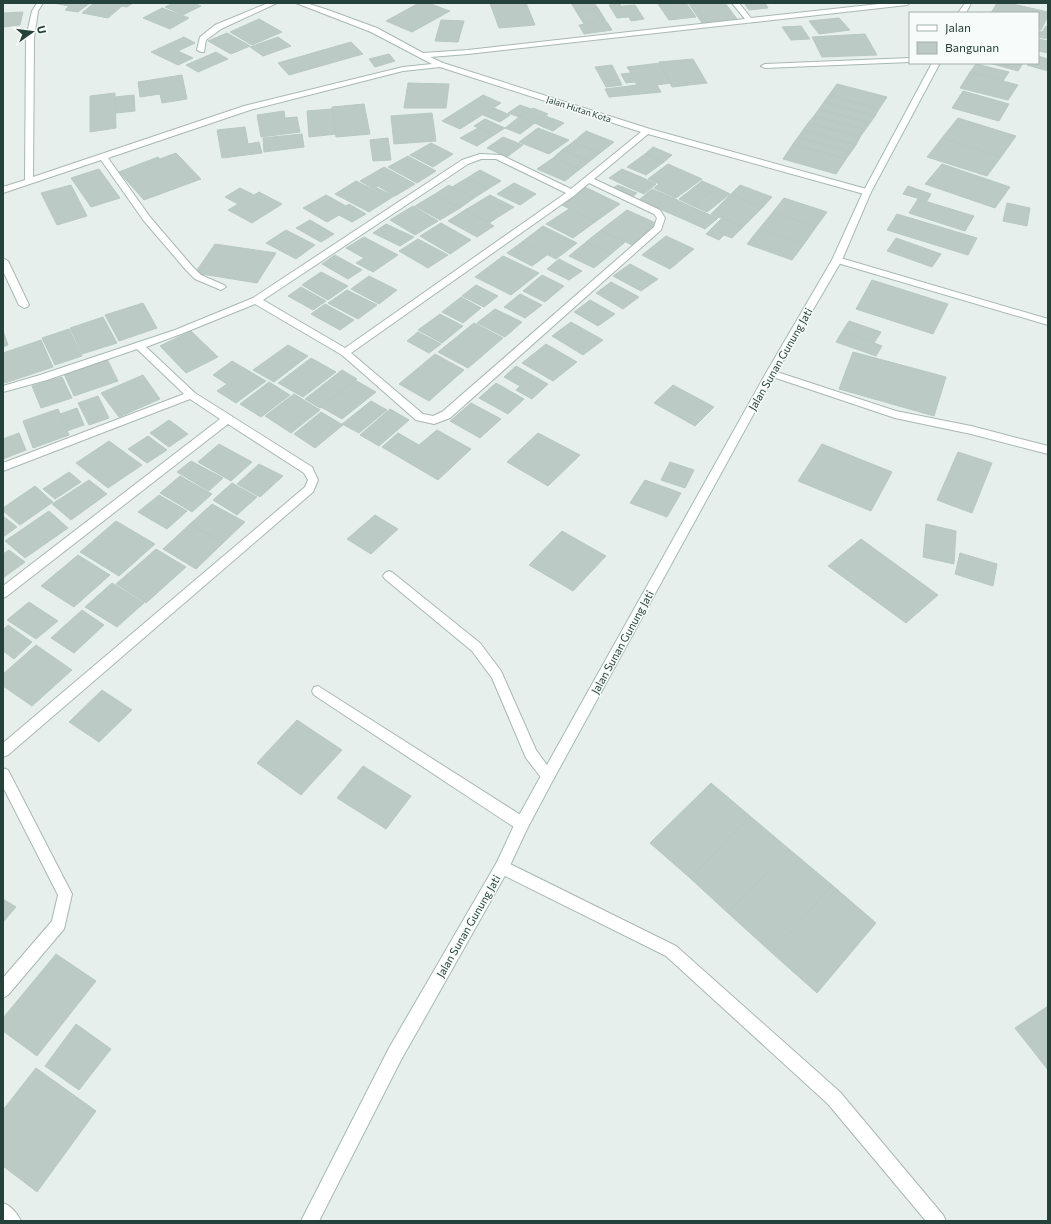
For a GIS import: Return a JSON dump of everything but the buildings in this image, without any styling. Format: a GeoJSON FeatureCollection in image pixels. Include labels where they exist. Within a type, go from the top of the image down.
{"type":"FeatureCollection","features":[{"type":"Feature","properties":{"kind":"street"},"geometry":{"type":"LineString","coordinates":[[29,181],[30,38],[35,10],[40,3]]}},
{"type":"Feature","properties":{"kind":"street"},"geometry":{"type":"LineString","coordinates":[[201,50],[203,39],[218,27],[274,3]]}},
{"type":"Feature","properties":{"kind":"street","name":"Jalan Hutan Kota"},"geometry":{"type":"LineString","coordinates":[[299,3],[326,11],[374,30],[440,65],[648,131],[866,192]]}},
{"type":"Feature","properties":{"kind":"street"},"geometry":{"type":"LineString","coordinates":[[735,3],[750,21]]}},
{"type":"Feature","properties":{"kind":"street"},"geometry":{"type":"LineString","coordinates":[[423,55],[468,52],[559,40],[750,21],[907,3]]}},
{"type":"Feature","properties":{"kind":"street"},"geometry":{"type":"LineString","coordinates":[[963,12],[968,3]]}},
{"type":"Feature","properties":{"kind":"street"},"geometry":{"type":"LineString","coordinates":[[765,66],[909,60]]}},
{"type":"Feature","properties":{"kind":"street","name":"Jalan Sunan Gunung Jati"},"geometry":{"type":"LineString","coordinates":[[310,1221],[395,1054],[502,867],[522,824],[548,776],[771,373],[837,260],[866,192],[935,64]]}},
{"type":"Feature","properties":{"kind":"street"},"geometry":{"type":"LineString","coordinates":[[3,190],[247,108],[403,69],[440,65]]}},
{"type":"Feature","properties":{"kind":"street"},"geometry":{"type":"LineString","coordinates":[[345,353],[572,194],[648,131]]}},
{"type":"Feature","properties":{"kind":"street"},"geometry":{"type":"LineString","coordinates":[[3,389],[42,378],[178,332],[256,300],[465,162],[480,156],[498,157],[572,194]]}},
{"type":"Feature","properties":{"kind":"street"},"geometry":{"type":"LineString","coordinates":[[103,157],[147,219],[189,268],[198,277],[221,287]]}},
{"type":"Feature","properties":{"kind":"street"},"geometry":{"type":"LineString","coordinates":[[256,300],[345,353],[420,417],[434,420],[446,415],[658,228],[661,218],[657,212],[588,180]]}},
{"type":"Feature","properties":{"kind":"street"},"geometry":{"type":"LineString","coordinates":[[837,260],[1048,322]]}},
{"type":"Feature","properties":{"kind":"street"},"geometry":{"type":"LineString","coordinates":[[3,261],[24,305]]}},
{"type":"Feature","properties":{"kind":"street"},"geometry":{"type":"LineString","coordinates":[[3,750],[309,489],[313,480],[308,470],[191,395],[138,345]]}},
{"type":"Feature","properties":{"kind":"street"},"geometry":{"type":"LineString","coordinates":[[771,373],[895,414],[971,430],[1048,450]]}},
{"type":"Feature","properties":{"kind":"street"},"geometry":{"type":"LineString","coordinates":[[3,467],[191,395]]}},
{"type":"Feature","properties":{"kind":"street"},"geometry":{"type":"LineString","coordinates":[[3,593],[227,418]]}},
{"type":"Feature","properties":{"kind":"street"},"geometry":{"type":"LineString","coordinates":[[389,576],[476,647],[497,675],[531,754],[548,776]]}},
{"type":"Feature","properties":{"kind":"street"},"geometry":{"type":"LineString","coordinates":[[318,691],[522,824]]}},
{"type":"Feature","properties":{"kind":"street"},"geometry":{"type":"LineString","coordinates":[[3,774],[65,894],[59,924],[3,990]]}},
{"type":"Feature","properties":{"kind":"street"},"geometry":{"type":"LineString","coordinates":[[502,867],[671,951],[834,1098],[937,1221]]}},
{"type":"Feature","properties":{"kind":"street"},"geometry":{"type":"LineString","coordinates":[[3,1211],[12,1221]]}}]}
